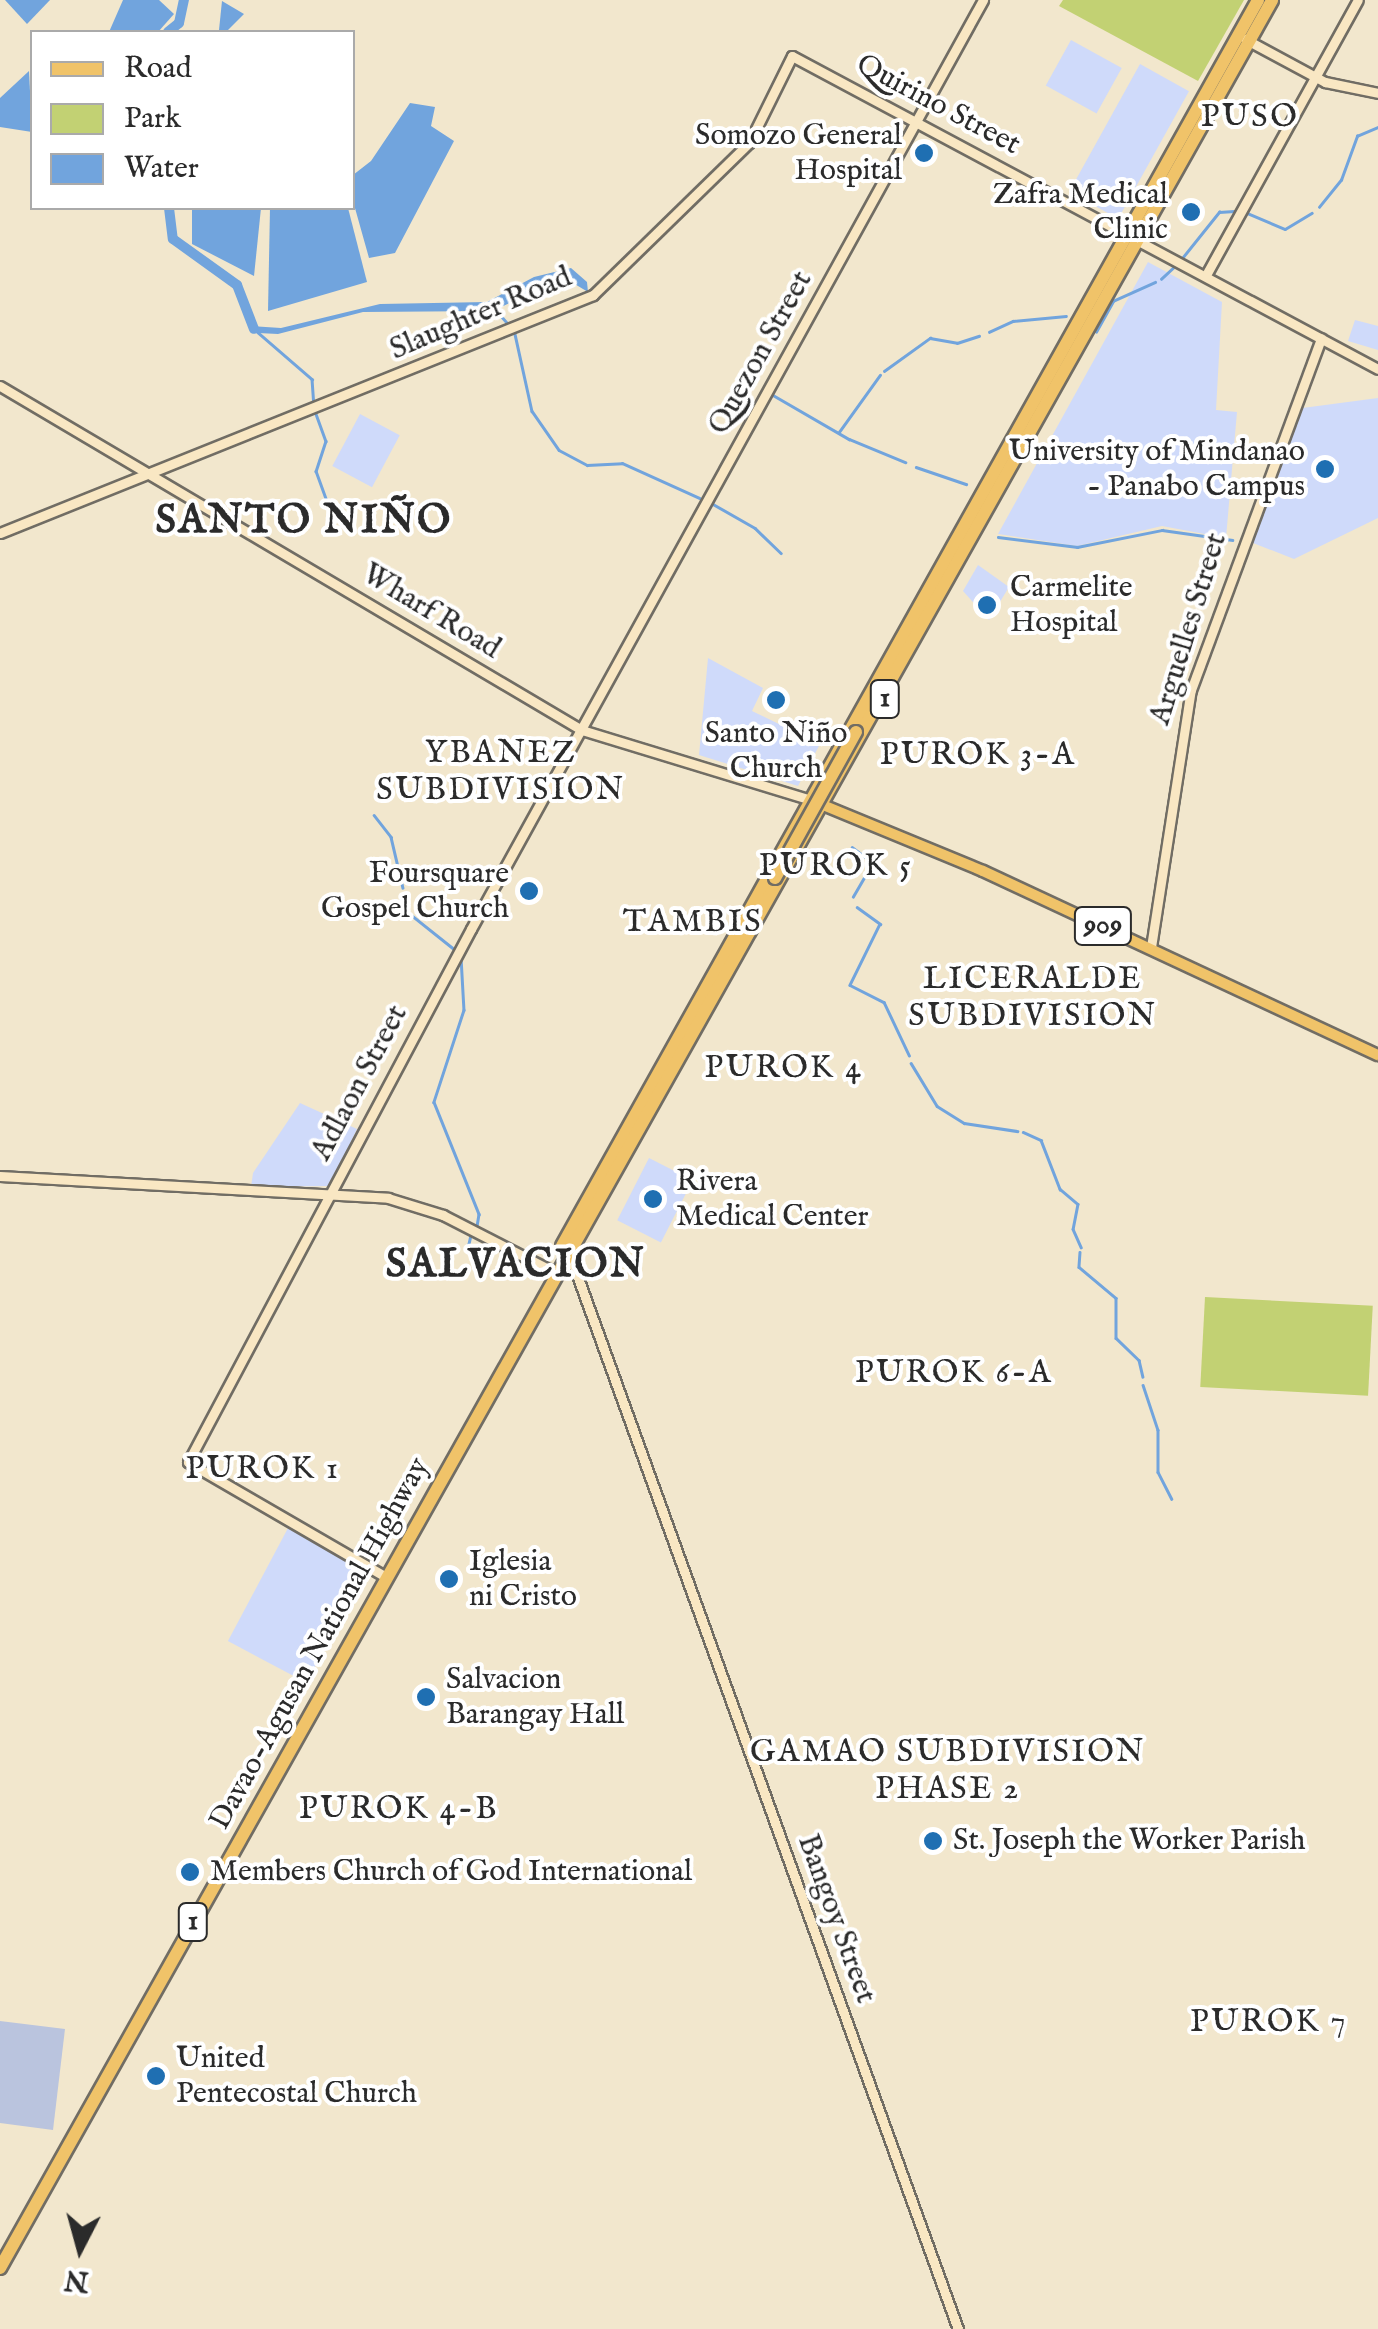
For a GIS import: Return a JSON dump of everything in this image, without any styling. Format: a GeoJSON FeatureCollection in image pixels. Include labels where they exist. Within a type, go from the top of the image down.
{"type":"FeatureCollection","features":[{"type":"Feature","properties":{"kind":"highway","name":"Davao-Agusan National Highway"},"geometry":{"type":"LineString","coordinates":[[0,2251],[627,1139],[688,1047],[825,806],[1134,235],[1267,1]]}},
{"type":"Feature","properties":{"kind":"highway","name":"Davao-Agusan National Highway"},"geometry":{"type":"LineString","coordinates":[[627,1139],[674,1039],[808,799],[1134,235]]}},
{"type":"Feature","properties":{"kind":"highway","name":"Davao-Agusan National Highway"},"geometry":{"type":"LineString","coordinates":[[921,617],[929,584]]}},
{"type":"Feature","properties":{"kind":"highway","name":"Davao-Agusan National Highway"},"geometry":{"type":"LineString","coordinates":[[688,1047],[698,1013],[856,732],[921,617],[944,592]]}},
{"type":"Feature","properties":{"kind":"highway","name":"Davao-Agusan National Highway"},"geometry":{"type":"LineString","coordinates":[[674,1039],[698,1013]]}},
{"type":"Feature","properties":{"kind":"highway","name":"Davao-Agusan National Highway"},"geometry":{"type":"LineString","coordinates":[[0,2268],[276,1765]]}},
{"type":"Feature","properties":{"kind":"main road","name":"909"},"geometry":{"type":"LineString","coordinates":[[808,799],[1151,947],[1378,1055]]}},
{"type":"Feature","properties":{"kind":"street","name":"Quezon Street"},"geometry":{"type":"LineString","coordinates":[[582,730],[983,0]]}},
{"type":"Feature","properties":{"kind":"street"},"geometry":{"type":"LineString","coordinates":[[1206,274],[1358,0]]}},
{"type":"Feature","properties":{"kind":"street"},"geometry":{"type":"LineString","coordinates":[[1244,38],[1315,78],[1378,93]]}},
{"type":"Feature","properties":{"kind":"street","name":"Quirino Street"},"geometry":{"type":"LineString","coordinates":[[792,56],[1134,235],[1378,369]]}},
{"type":"Feature","properties":{"kind":"street","name":"Slaughter Road"},"geometry":{"type":"LineString","coordinates":[[0,533],[153,476],[593,295],[749,142],[792,56]]}},
{"type":"Feature","properties":{"kind":"street","name":"Arguelles Street"},"geometry":{"type":"LineString","coordinates":[[1151,947],[1191,690],[1321,338]]}},
{"type":"Feature","properties":{"kind":"street","name":"Wharf Road"},"geometry":{"type":"LineString","coordinates":[[0,386],[582,730],[808,799]]}},
{"type":"Feature","properties":{"kind":"street","name":"Adlaon Street"},"geometry":{"type":"LineString","coordinates":[[383,1574],[188,1462],[329,1193],[582,730]]}},
{"type":"Feature","properties":{"kind":"street"},"geometry":{"type":"LineString","coordinates":[[0,1176],[329,1193],[418,1205],[552,1271]]}},
{"type":"Feature","properties":{"kind":"street","name":"Bangoy Street"},"geometry":{"type":"LineString","coordinates":[[565,1248],[958,2329]]}},
{"type":"Feature","properties":{"kind":"shaded area"},"geometry":{"type":"Polygon","coordinates":[[[1071,40],[1122,68],[1097,114],[1046,85],[1071,40]]]}},
{"type":"Feature","properties":{"kind":"shaded area"},"geometry":{"type":"Polygon","coordinates":[[[1140,64],[1189,91],[1118,219],[1069,192],[1140,64]]]}},
{"type":"Feature","properties":{"kind":"shaded area"},"geometry":{"type":"Polygon","coordinates":[[[1148,262],[1222,302],[1216,410],[1237,412],[1226,538],[1162,526],[1077,546],[998,534],[1148,262]]]}},
{"type":"Feature","properties":{"kind":"shaded area"},"geometry":{"type":"Polygon","coordinates":[[[1355,320],[1378,326],[1378,350],[1348,341],[1355,320]]]}},
{"type":"Feature","properties":{"kind":"shaded area","name":"University of Mindanao - Panabo Campus"},"geometry":{"type":"Polygon","coordinates":[[[1378,398],[1378,518],[1294,559],[1248,541],[1295,409],[1378,398]]]}},
{"type":"Feature","properties":{"kind":"shaded area"},"geometry":{"type":"Polygon","coordinates":[[[360,414],[400,435],[372,487],[332,466],[360,414]]]}},
{"type":"Feature","properties":{"kind":"shaded area","name":"Carmelite Hospital"},"geometry":{"type":"Polygon","coordinates":[[[978,565],[1009,587],[989,620],[963,591],[978,565]]]}},
{"type":"Feature","properties":{"kind":"shaded area"},"geometry":{"type":"Polygon","coordinates":[[[708,658],[763,688],[752,711],[820,744],[798,786],[699,755],[708,658]]]}},
{"type":"Feature","properties":{"kind":"shaded area"},"geometry":{"type":"Polygon","coordinates":[[[300,1103],[357,1129],[330,1186],[251,1187],[253,1173],[300,1103]]]}},
{"type":"Feature","properties":{"kind":"shaded area","name":"Rivera Medical Center"},"geometry":{"type":"Polygon","coordinates":[[[649,1158],[693,1180],[661,1243],[617,1220],[649,1158]]]}},
{"type":"Feature","properties":{"kind":"shaded area"},"geometry":{"type":"Polygon","coordinates":[[[288,1528],[367,1570],[306,1683],[228,1641],[288,1528]]]}},
{"type":"Feature","properties":{"kind":"shaded area"},"geometry":{"type":"Polygon","coordinates":[[[0,2021],[65,2029],[53,2130],[0,2123],[0,2021]]]}},
{"type":"Feature","properties":{"kind":"green space"},"geometry":{"type":"Polygon","coordinates":[[[1063,0],[1244,0],[1198,81],[1059,6],[1063,0]]]}},
{"type":"Feature","properties":{"kind":"green space"},"geometry":{"type":"Polygon","coordinates":[[[1205,1297],[1373,1306],[1368,1396],[1200,1387],[1205,1297]]]}},
{"type":"Feature","properties":{"kind":"water"},"geometry":{"type":"Polygon","coordinates":[[[5,0],[50,0],[27,24],[5,0]]]}},
{"type":"Feature","properties":{"kind":"water"},"geometry":{"type":"Polygon","coordinates":[[[123,0],[159,0],[174,14],[160,30],[110,30],[123,0]]]}},
{"type":"Feature","properties":{"kind":"water"},"geometry":{"type":"Polygon","coordinates":[[[222,1],[244,14],[228,30],[219,30],[222,1]]]}},
{"type":"Feature","properties":{"kind":"water"},"geometry":{"type":"Polygon","coordinates":[[[29,71],[30,132],[0,127],[0,98],[29,71]]]}},
{"type":"Feature","properties":{"kind":"water"},"geometry":{"type":"Polygon","coordinates":[[[410,103],[435,107],[431,126],[454,141],[395,253],[369,258],[355,208],[355,173],[371,161],[410,103]]]}},
{"type":"Feature","properties":{"kind":"water"},"geometry":{"type":"Polygon","coordinates":[[[192,210],[261,210],[254,276],[192,244],[192,210]]]}},
{"type":"Feature","properties":{"kind":"water"},"geometry":{"type":"Polygon","coordinates":[[[270,210],[349,210],[367,282],[268,311],[270,210]]]}},
{"type":"Feature","properties":{"kind":"water"},"geometry":{"type":"Polygon","coordinates":[[[571,268],[587,282],[588,292],[563,277],[493,311],[363,312],[278,334],[258,333],[252,326],[281,328],[380,304],[487,302],[534,277],[571,268]]]}},
{"type":"Feature","properties":{"kind":"waterway"},"geometry":{"type":"LineString","coordinates":[[170,30],[179,23],[184,0]]}},
{"type":"Feature","properties":{"kind":"waterway"},"geometry":{"type":"LineString","coordinates":[[1319,207],[1341,180],[1357,136],[1378,127]]}},
{"type":"Feature","properties":{"kind":"waterway"},"geometry":{"type":"LineString","coordinates":[[169,210],[173,239],[237,285],[254,329]]}},
{"type":"Feature","properties":{"kind":"waterway"},"geometry":{"type":"LineString","coordinates":[[1183,257],[1219,212],[1234,211]]}},
{"type":"Feature","properties":{"kind":"waterway"},"geometry":{"type":"LineString","coordinates":[[1247,213],[1285,229],[1312,213]]}},
{"type":"Feature","properties":{"kind":"waterway"},"geometry":{"type":"LineString","coordinates":[[1161,279],[1176,265]]}},
{"type":"Feature","properties":{"kind":"waterway"},"geometry":{"type":"LineString","coordinates":[[1096,332],[1113,301],[1155,282]]}},
{"type":"Feature","properties":{"kind":"waterway"},"geometry":{"type":"LineString","coordinates":[[496,310],[510,326]]}},
{"type":"Feature","properties":{"kind":"waterway"},"geometry":{"type":"LineString","coordinates":[[989,332],[1013,321],[1066,316]]}},
{"type":"Feature","properties":{"kind":"waterway"},"geometry":{"type":"LineString","coordinates":[[254,329],[312,379],[314,405]]}},
{"type":"Feature","properties":{"kind":"waterway"},"geometry":{"type":"LineString","coordinates":[[515,334],[532,411],[559,450],[587,465],[622,463],[700,498]]}},
{"type":"Feature","properties":{"kind":"waterway"},"geometry":{"type":"LineString","coordinates":[[884,371],[930,338],[957,343],[979,336]]}},
{"type":"Feature","properties":{"kind":"waterway"},"geometry":{"type":"LineString","coordinates":[[839,432],[880,375]]}},
{"type":"Feature","properties":{"kind":"waterway"},"geometry":{"type":"LineString","coordinates":[[773,395],[849,439],[905,462]]}},
{"type":"Feature","properties":{"kind":"waterway"},"geometry":{"type":"LineString","coordinates":[[316,414],[326,441],[316,471],[328,504]]}},
{"type":"Feature","properties":{"kind":"waterway"},"geometry":{"type":"LineString","coordinates":[[916,467],[966,484]]}},
{"type":"Feature","properties":{"kind":"waterway"},"geometry":{"type":"LineString","coordinates":[[713,504],[755,528],[781,553]]}},
{"type":"Feature","properties":{"kind":"waterway"},"geometry":{"type":"LineString","coordinates":[[998,537],[1077,547],[1162,530],[1232,540]]}},
{"type":"Feature","properties":{"kind":"waterway"},"geometry":{"type":"LineString","coordinates":[[374,815],[391,837],[403,888]]}},
{"type":"Feature","properties":{"kind":"waterway"},"geometry":{"type":"LineString","coordinates":[[852,847],[873,863],[853,897]]}},
{"type":"Feature","properties":{"kind":"waterway"},"geometry":{"type":"LineString","coordinates":[[401,900],[405,910],[454,949]]}},
{"type":"Feature","properties":{"kind":"waterway"},"geometry":{"type":"LineString","coordinates":[[857,907],[880,924],[850,985],[884,1002],[909,1055]]}},
{"type":"Feature","properties":{"kind":"waterway"},"geometry":{"type":"LineString","coordinates":[[461,957],[464,1010],[434,1102],[479,1214],[477,1226]]}},
{"type":"Feature","properties":{"kind":"waterway"},"geometry":{"type":"LineString","coordinates":[[911,1063],[937,1106],[964,1123],[1017,1131]]}},
{"type":"Feature","properties":{"kind":"waterway"},"geometry":{"type":"LineString","coordinates":[[1023,1132],[1041,1140],[1060,1189],[1078,1204],[1073,1229],[1081,1247]]}},
{"type":"Feature","properties":{"kind":"waterway"},"geometry":{"type":"LineString","coordinates":[[468,1246],[471,1233]]}},
{"type":"Feature","properties":{"kind":"waterway"},"geometry":{"type":"LineString","coordinates":[[1080,1252],[1079,1267],[1116,1298],[1116,1338],[1139,1360],[1143,1377]]}},
{"type":"Feature","properties":{"kind":"waterway"},"geometry":{"type":"LineString","coordinates":[[1143,1385],[1158,1430],[1158,1472],[1172,1499]]}},
{"type":"Feature","properties":{"kind":"place","name":"Somozo General Hospital"},"geometry":{"type":"Point","coordinates":[924,153]}},
{"type":"Feature","properties":{"kind":"place","name":"Zafra Medical Clinic"},"geometry":{"type":"Point","coordinates":[1191,212]}},
{"type":"Feature","properties":{"kind":"place","name":"University of Mindanao - Panabo Campus"},"geometry":{"type":"Point","coordinates":[1325,469]}},
{"type":"Feature","properties":{"kind":"place","name":"Carmelite Hospital"},"geometry":{"type":"Point","coordinates":[987,605]}},
{"type":"Feature","properties":{"kind":"place","name":"Santo Niño Church"},"geometry":{"type":"Point","coordinates":[776,700]}},
{"type":"Feature","properties":{"kind":"place","name":"Foursquare Gospel Church"},"geometry":{"type":"Point","coordinates":[529,891]}},
{"type":"Feature","properties":{"kind":"place","name":"Rivera Medical Center"},"geometry":{"type":"Point","coordinates":[653,1199]}},
{"type":"Feature","properties":{"kind":"place","name":"Iglesia ni Cristo"},"geometry":{"type":"Point","coordinates":[449,1579]}},
{"type":"Feature","properties":{"kind":"place","name":"Salvacion Barangay Hall"},"geometry":{"type":"Point","coordinates":[426,1697]}},
{"type":"Feature","properties":{"kind":"place","name":"St. Joseph the Worker Parish"},"geometry":{"type":"Point","coordinates":[933,1841]}},
{"type":"Feature","properties":{"kind":"place","name":"Members Church of God International"},"geometry":{"type":"Point","coordinates":[190,1872]}},
{"type":"Feature","properties":{"kind":"place","name":"United Pentecostal Church"},"geometry":{"type":"Point","coordinates":[156,2076]}},
{"type":"Feature","properties":{"kind":"district","name":"PUSO"},"geometry":{"type":"Point","coordinates":[1250,118]}},
{"type":"Feature","properties":{"kind":"district","name":"SANTO NIÑO"},"geometry":{"type":"Point","coordinates":[304,522]}},
{"type":"Feature","properties":{"kind":"district","name":"PUROK 3-A"},"geometry":{"type":"Point","coordinates":[978,756]}},
{"type":"Feature","properties":{"kind":"district","name":"YBANEZ SUBDIVISION"},"geometry":{"type":"Point","coordinates":[501,774]}},
{"type":"Feature","properties":{"kind":"district","name":"PUROK 5"},"geometry":{"type":"Point","coordinates":[836,867]}},
{"type":"Feature","properties":{"kind":"district","name":"TAMBIS"},"geometry":{"type":"Point","coordinates":[693,923]}},
{"type":"Feature","properties":{"kind":"district","name":"LICERALDE SUBDIVISION"},"geometry":{"type":"Point","coordinates":[1033,1000]}},
{"type":"Feature","properties":{"kind":"district","name":"PUROK 4"},"geometry":{"type":"Point","coordinates":[784,1069]}},
{"type":"Feature","properties":{"kind":"district","name":"SALVACION"},"geometry":{"type":"Point","coordinates":[516,1266]}},
{"type":"Feature","properties":{"kind":"district","name":"PUROK 6-A"},"geometry":{"type":"Point","coordinates":[954,1374]}},
{"type":"Feature","properties":{"kind":"district","name":"PUROK 1"},"geometry":{"type":"Point","coordinates":[263,1470]}},
{"type":"Feature","properties":{"kind":"district","name":"GAMAO SUBDIVISION PHASE 2"},"geometry":{"type":"Point","coordinates":[948,1772]}},
{"type":"Feature","properties":{"kind":"district","name":"PUROK 4-B"},"geometry":{"type":"Point","coordinates":[399,1810]}},
{"type":"Feature","properties":{"kind":"district","name":"PUROK 7"},"geometry":{"type":"Point","coordinates":[1269,2023]}}]}
